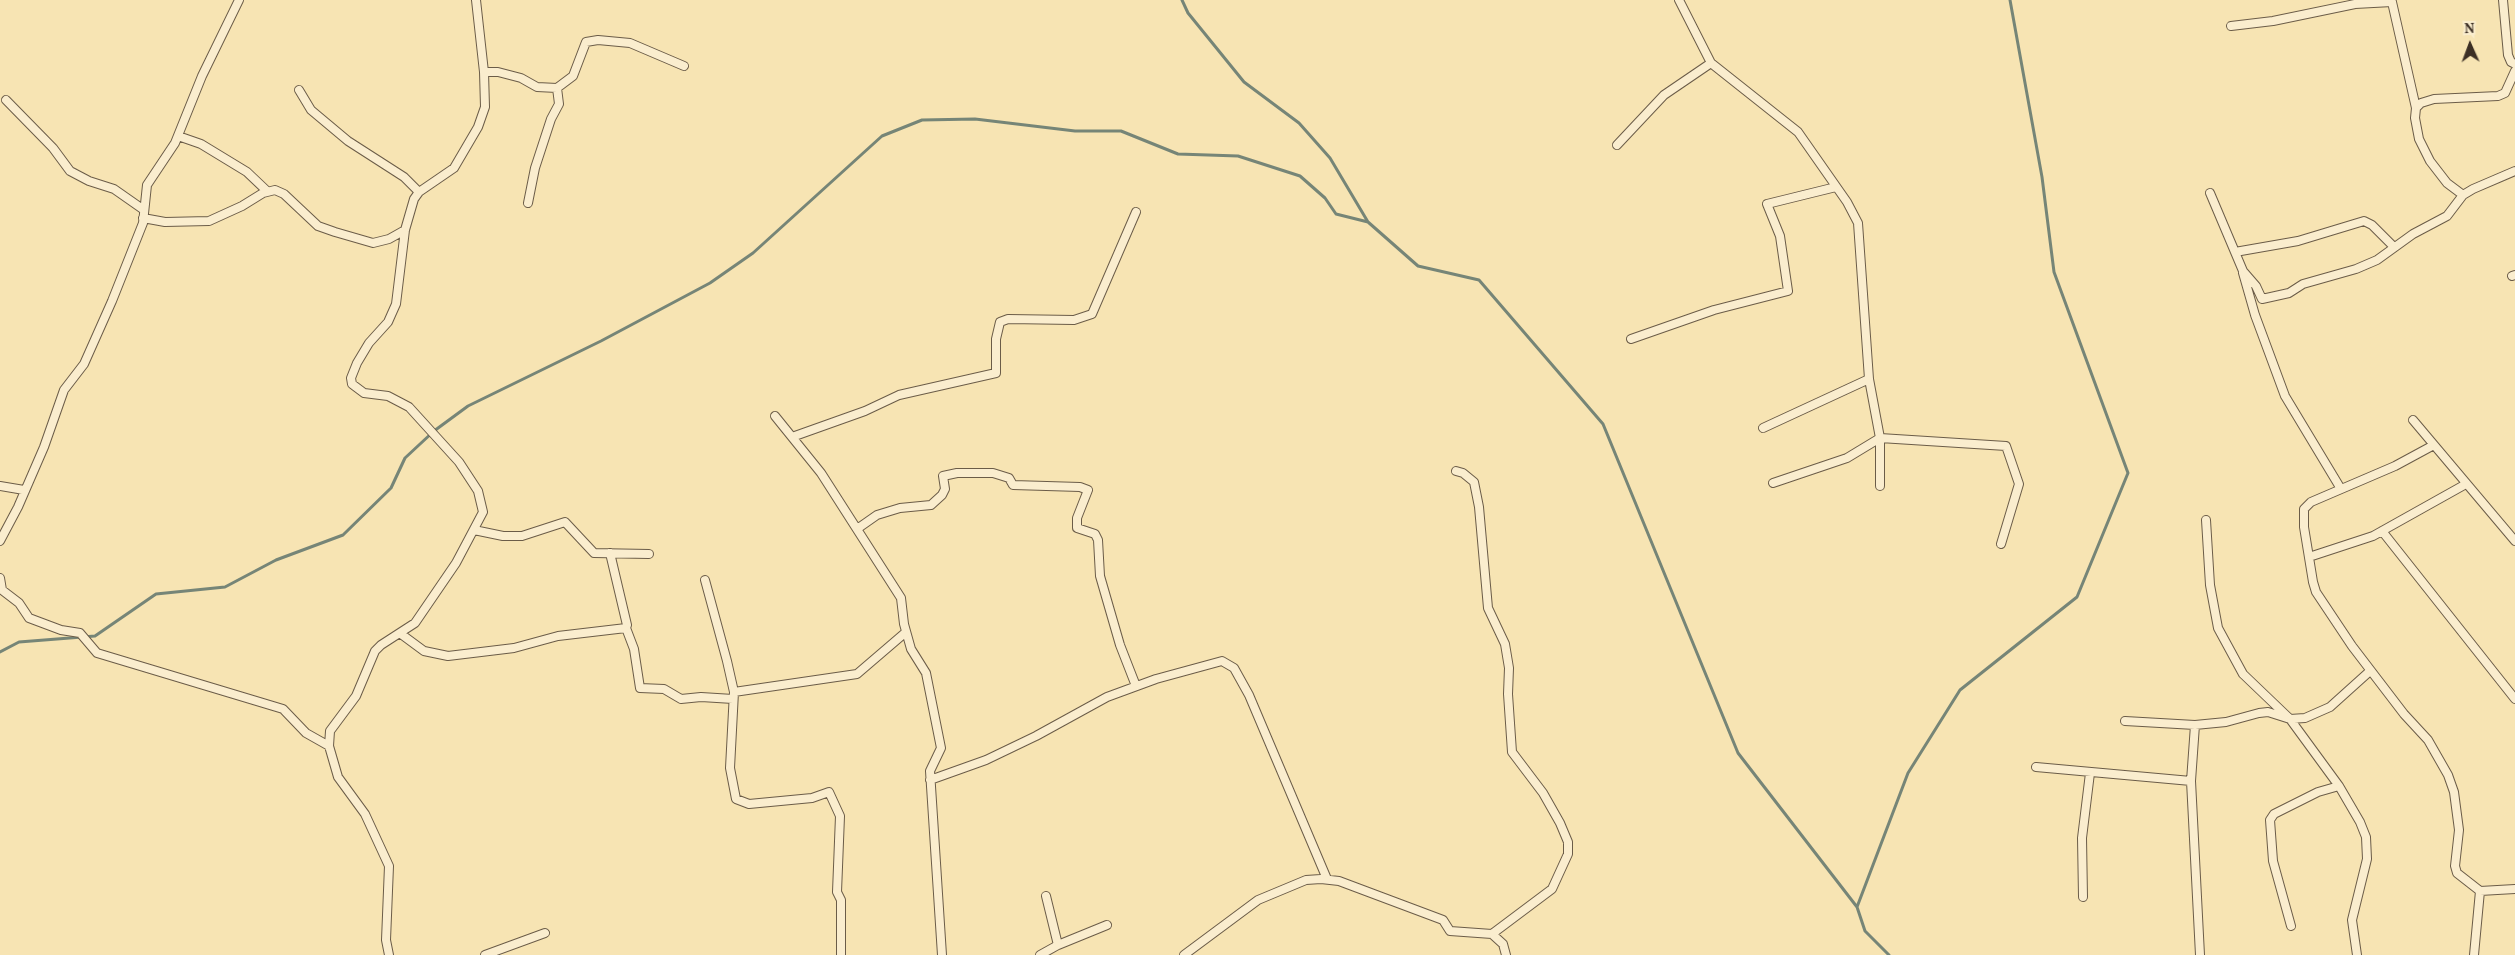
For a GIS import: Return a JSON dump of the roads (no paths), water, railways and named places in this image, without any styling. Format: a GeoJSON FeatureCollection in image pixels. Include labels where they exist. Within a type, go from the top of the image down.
{"type":"FeatureCollection","features":[{"type":"Feature","properties":{"kind":"street"},"geometry":{"type":"LineString","coordinates":[[0,541],[18,507],[44,447],[64,390],[84,364],[108,310],[143,218],[147,185],[178,136],[202,76],[239,0]]}},
{"type":"Feature","properties":{"kind":"street"},"geometry":{"type":"LineString","coordinates":[[389,955],[386,940],[390,876],[387,860],[366,814],[338,777],[329,746],[330,731],[356,696],[375,651],[415,623],[437,593],[483,512],[478,491],[459,462],[436,434],[409,407],[388,396],[364,393],[352,384],[351,378],[357,363],[370,343],[388,322],[396,304],[409,208],[418,192],[445,175],[463,155],[485,107],[484,72],[476,0]]}},
{"type":"Feature","properties":{"kind":"street"},"geometry":{"type":"LineString","coordinates":[[1679,0],[1711,63],[1798,132],[1858,223],[1869,379],[1880,438],[1880,486]]}},
{"type":"Feature","properties":{"kind":"street"},"geometry":{"type":"LineString","coordinates":[[2503,0],[2508,55],[2511,62],[2515,64]]}},
{"type":"Feature","properties":{"kind":"street"},"geometry":{"type":"LineString","coordinates":[[2231,26],[2273,21],[2356,4],[2392,2],[2416,108],[2415,118],[2419,139],[2430,161],[2447,183],[2463,195]]}},
{"type":"Feature","properties":{"kind":"street"},"geometry":{"type":"LineString","coordinates":[[484,72],[498,72],[521,78],[537,87],[557,88],[573,76],[586,42],[598,40],[630,43],[684,66]]}},
{"type":"Feature","properties":{"kind":"street"},"geometry":{"type":"LineString","coordinates":[[1617,145],[1664,95],[1711,63]]}},
{"type":"Feature","properties":{"kind":"street"},"geometry":{"type":"LineString","coordinates":[[2416,108],[2421,103],[2434,99],[2498,96],[2505,93],[2515,71]]}},
{"type":"Feature","properties":{"kind":"street"},"geometry":{"type":"LineString","coordinates":[[528,203],[535,168],[551,119],[559,104],[557,88]]}},
{"type":"Feature","properties":{"kind":"street"},"geometry":{"type":"LineString","coordinates":[[299,90],[311,110],[348,141],[404,177],[418,192]]}},
{"type":"Feature","properties":{"kind":"street"},"geometry":{"type":"LineString","coordinates":[[6,100],[53,148],[70,171],[89,181],[114,189],[144,210]]}},
{"type":"Feature","properties":{"kind":"street"},"geometry":{"type":"LineString","coordinates":[[178,136],[201,144],[247,172],[267,192]]}},
{"type":"Feature","properties":{"kind":"street"},"geometry":{"type":"LineString","coordinates":[[2243,271],[2256,286],[2262,299],[2289,293],[2303,284],[2356,269],[2377,260],[2394,246],[2448,216],[2463,195],[2515,171]]}},
{"type":"Feature","properties":{"kind":"street"},"geometry":{"type":"LineString","coordinates":[[1631,339],[1714,310],[1788,291],[1780,236],[1767,204],[1836,187]]}},
{"type":"Feature","properties":{"kind":"street"},"geometry":{"type":"LineString","coordinates":[[143,218],[165,222],[209,221],[267,192],[275,190],[284,194],[318,226],[357,239],[372,243],[389,239],[405,230]]}},
{"type":"Feature","properties":{"kind":"street"},"geometry":{"type":"LineString","coordinates":[[2210,193],[2218,218],[2243,271],[2255,315],[2285,396],[2341,489]]}},
{"type":"Feature","properties":{"kind":"street"},"geometry":{"type":"LineString","coordinates":[[792,437],[865,411],[899,395],[996,373],[996,339],[1000,322],[1008,319],[1074,320],[1092,314],[1136,212]]}},
{"type":"Feature","properties":{"kind":"street"},"geometry":{"type":"LineString","coordinates":[[2235,252],[2298,241],[2351,223],[2364,221],[2372,225],[2394,246]]}},
{"type":"Feature","properties":{"kind":"street"},"geometry":{"type":"LineString","coordinates":[[1763,428],[1869,379]]}},
{"type":"Feature","properties":{"kind":"street"},"geometry":{"type":"LineString","coordinates":[[775,416],[821,472],[902,598],[906,632],[911,650],[926,673],[940,748],[930,771],[930,780],[942,955]]}},
{"type":"Feature","properties":{"kind":"street"},"geometry":{"type":"LineString","coordinates":[[2413,420],[2432,446],[2515,541]]}},
{"type":"Feature","properties":{"kind":"street"},"geometry":{"type":"LineString","coordinates":[[1774,484],[1847,458],[1880,438],[2006,446],[2019,484],[2001,544]]}},
{"type":"Feature","properties":{"kind":"street"},"geometry":{"type":"LineString","coordinates":[[2432,446],[2395,466],[2311,502],[2304,509],[2304,527],[2309,557],[2316,592],[2370,671],[2404,714],[2428,740],[2448,775],[2454,792],[2459,830],[2455,866],[2464,880],[2480,890],[2490,892],[2515,889]]}},
{"type":"Feature","properties":{"kind":"street"},"geometry":{"type":"LineString","coordinates":[[1456,472],[1463,473],[1474,482],[1479,507],[1488,608],[1505,644],[1509,668],[1508,694],[1512,752],[1543,794],[1560,823],[1568,842],[1565,862],[1552,888],[1492,934]]}},
{"type":"Feature","properties":{"kind":"street"},"geometry":{"type":"LineString","coordinates":[[857,529],[876,515],[900,508],[931,506],[945,489],[943,476],[956,473],[993,473],[1009,478],[1013,485],[1080,487],[1088,490],[1077,518],[1077,528],[1096,534],[1100,576],[1120,645],[1136,686]]}},
{"type":"Feature","properties":{"kind":"street"},"geometry":{"type":"LineString","coordinates":[[2309,557],[2382,531],[2466,484]]}},
{"type":"Feature","properties":{"kind":"street"},"geometry":{"type":"LineString","coordinates":[[0,486],[24,490]]}},
{"type":"Feature","properties":{"kind":"street"},"geometry":{"type":"LineString","coordinates":[[2206,520],[2210,585],[2218,628],[2243,674],[2290,719],[2339,786],[2360,822],[2368,846],[2367,859],[2352,920],[2357,955]]}},
{"type":"Feature","properties":{"kind":"street"},"geometry":{"type":"LineString","coordinates":[[474,530],[503,536],[522,536],[565,522],[594,553],[649,554]]}},
{"type":"Feature","properties":{"kind":"street"},"geometry":{"type":"LineString","coordinates":[[2382,531],[2515,699]]}},
{"type":"Feature","properties":{"kind":"street"},"geometry":{"type":"LineString","coordinates":[[610,553],[627,625],[626,628],[634,648],[640,688],[664,689],[681,699],[734,696],[857,674],[906,632]]}},
{"type":"Feature","properties":{"kind":"street"},"geometry":{"type":"LineString","coordinates":[[0,578],[2,590],[19,603],[28,618],[61,630],[80,633],[97,653],[283,709],[306,732],[329,746]]}},
{"type":"Feature","properties":{"kind":"street"},"geometry":{"type":"LineString","coordinates":[[704,580],[728,661],[734,696],[730,768],[736,799],[749,804],[812,798],[829,792],[840,816],[837,892],[841,900],[841,955]]}},
{"type":"Feature","properties":{"kind":"street"},"geometry":{"type":"LineString","coordinates":[[401,634],[424,651],[448,656],[514,648],[558,636],[626,628]]}},
{"type":"Feature","properties":{"kind":"street"},"geometry":{"type":"LineString","coordinates":[[930,780],[986,760],[1036,736],[1107,697],[1136,686],[1222,660],[1234,668],[1250,695],[1327,879]]}},
{"type":"Feature","properties":{"kind":"street"},"geometry":{"type":"LineString","coordinates":[[2125,721],[2195,725],[2226,722],[2268,712],[2290,719],[2306,718],[2330,707],[2370,671]]}},
{"type":"Feature","properties":{"kind":"street"},"geometry":{"type":"LineString","coordinates":[[2195,725],[2191,781],[2200,955]]}},
{"type":"Feature","properties":{"kind":"street"},"geometry":{"type":"LineString","coordinates":[[2036,768],[2191,781]]}},
{"type":"Feature","properties":{"kind":"street"},"geometry":{"type":"LineString","coordinates":[[2083,897],[2082,838],[2090,773]]}},
{"type":"Feature","properties":{"kind":"street"},"geometry":{"type":"LineString","coordinates":[[2290,926],[2273,861],[2270,820],[2274,814],[2318,792],[2339,786]]}},
{"type":"Feature","properties":{"kind":"street"},"geometry":{"type":"LineString","coordinates":[[1184,955],[1258,900],[1306,880],[1327,879],[1339,881],[1443,920],[1450,931],[1492,934],[1503,944],[1506,955]]}},
{"type":"Feature","properties":{"kind":"street"},"geometry":{"type":"LineString","coordinates":[[2474,955],[2480,890]]}},
{"type":"Feature","properties":{"kind":"street"},"geometry":{"type":"LineString","coordinates":[[1046,896],[1058,946]]}},
{"type":"Feature","properties":{"kind":"street"},"geometry":{"type":"LineString","coordinates":[[1040,955],[1107,925]]}},
{"type":"Feature","properties":{"kind":"street"},"geometry":{"type":"LineString","coordinates":[[486,955],[545,934]]}},
{"type":"Feature","properties":{"kind":"waterway"},"geometry":{"type":"LineString","coordinates":[[1182,0],[1188,13],[1244,82],[1299,123],[1330,158],[1368,222],[1418,266],[1479,280],[1603,424],[1738,753],[1857,907],[1865,931],[1889,955]]}},
{"type":"Feature","properties":{"kind":"waterway"},"geometry":{"type":"LineString","coordinates":[[1857,907],[1908,773],[1960,690],[2077,597],[2128,473],[2054,272],[2042,177],[2010,0]]}},
{"type":"Feature","properties":{"kind":"waterway"},"geometry":{"type":"LineString","coordinates":[[0,652],[19,642],[95,636],[156,594],[225,587],[276,560],[343,535],[391,488],[405,458],[434,431],[468,406],[601,341],[710,283],[753,253],[882,136],[922,120],[975,119],[1075,131],[1121,131],[1178,154],[1238,156],[1300,176],[1325,198],[1336,214],[1368,222]]}}]}
